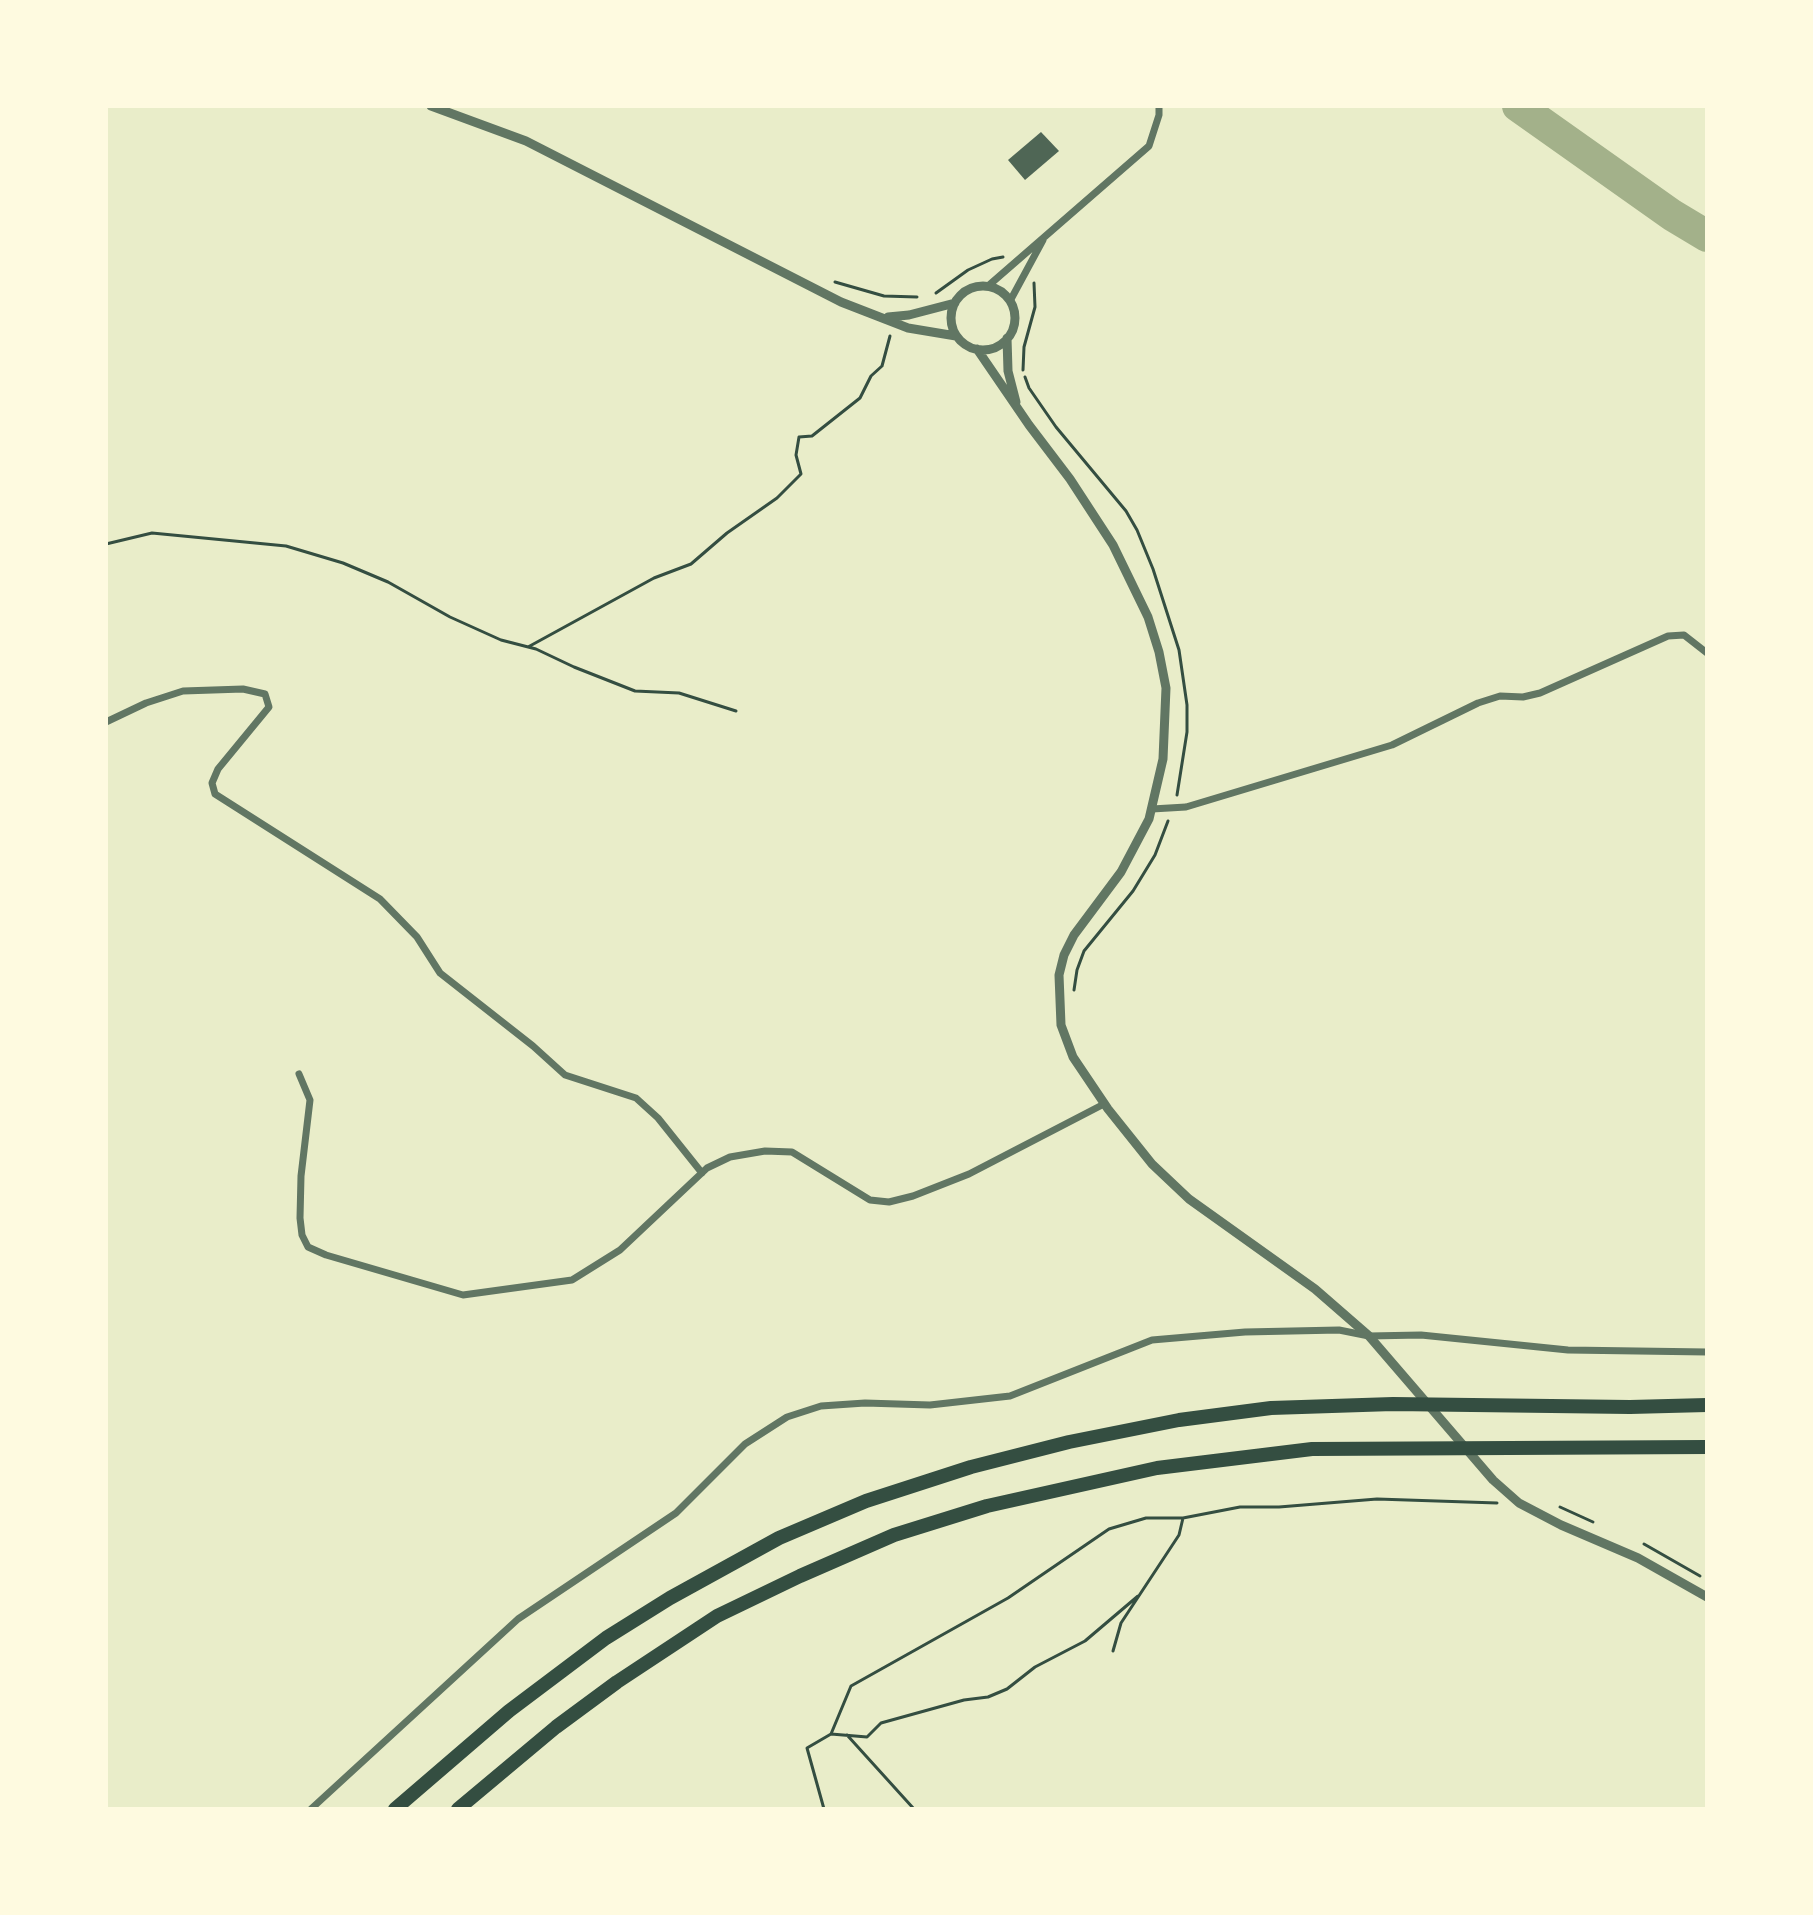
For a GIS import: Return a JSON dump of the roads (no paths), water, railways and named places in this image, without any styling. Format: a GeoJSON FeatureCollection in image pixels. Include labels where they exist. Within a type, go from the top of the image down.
{"type":"FeatureCollection","features":[{"type":"Feature","properties":{"kind":"highway"},"geometry":{"type":"LineString","coordinates":[[395,1809],[509,1711],[606,1638],[670,1598],[779,1538],[866,1501],[971,1467],[1069,1442],[1179,1420],[1271,1408],[1393,1404],[1707,1405]]}},
{"type":"Feature","properties":{"kind":"highway"},"geometry":{"type":"LineString","coordinates":[[458,1809],[556,1727],[617,1682],[717,1616],[894,1535],[987,1506],[1157,1468],[1312,1449],[1707,1447]]}},
{"type":"Feature","properties":{"kind":"street"},"geometry":{"type":"LineString","coordinates":[[431,106],[526,141],[841,302],[908,328],[956,336],[977,349],[992,348],[1011,333],[1015,317],[1010,301],[1000,291],[988,286],[976,286],[965,291],[955,303],[951,316],[956,336]]}},
{"type":"Feature","properties":{"kind":"street"},"geometry":{"type":"LineString","coordinates":[[988,286],[1149,146],[1159,106]]}},
{"type":"Feature","properties":{"kind":"street"},"geometry":{"type":"LineString","coordinates":[[1010,301],[1045,237]]}},
{"type":"Feature","properties":{"kind":"street"},"geometry":{"type":"LineString","coordinates":[[889,319],[955,303]]}},
{"type":"Feature","properties":{"kind":"street"},"geometry":{"type":"LineString","coordinates":[[1007,338],[1008,371],[1017,405]]}},
{"type":"Feature","properties":{"kind":"street"},"geometry":{"type":"LineString","coordinates":[[977,349],[1093,512],[1131,577],[1148,617],[1166,688],[1163,759],[1152,809],[1121,872],[1074,935],[1064,955],[1059,975],[1061,1025],[1073,1057],[1104,1104],[1152,1164],[1189,1199],[1315,1289],[1369,1336],[1493,1480],[1519,1503],[1638,1558],[1707,1597]]}},
{"type":"Feature","properties":{"kind":"street"},"geometry":{"type":"LineString","coordinates":[[1152,809],[1186,807],[1392,745],[1478,703],[1500,696],[1523,697],[1540,693],[1668,636],[1684,635],[1707,653]]}},
{"type":"Feature","properties":{"kind":"street"},"geometry":{"type":"LineString","coordinates":[[106,722],[146,703],[183,691],[243,689],[265,694],[269,707],[218,769],[212,783],[215,794],[380,899],[417,937],[440,973],[565,1075],[636,1098],[658,1118],[702,1173]]}},
{"type":"Feature","properties":{"kind":"street"},"geometry":{"type":"LineString","coordinates":[[299,1074],[310,1100],[301,1176],[300,1218],[302,1235],[308,1247],[463,1295],[572,1280],[620,1250],[702,1173],[730,1157],[765,1151],[792,1152],[870,1200],[889,1202],[969,1174],[1104,1104]]}},
{"type":"Feature","properties":{"kind":"street"},"geometry":{"type":"LineString","coordinates":[[311,1809],[518,1619],[676,1513],[745,1444],[787,1417],[821,1406],[865,1403],[930,1405],[1010,1396],[1152,1340],[1245,1332],[1339,1330],[1369,1336],[1421,1335],[1568,1350],[1707,1352]]}},
{"type":"Feature","properties":{"kind":"waterway"},"geometry":{"type":"LineString","coordinates":[[1518,106],[1672,215],[1707,236]]}}]}
